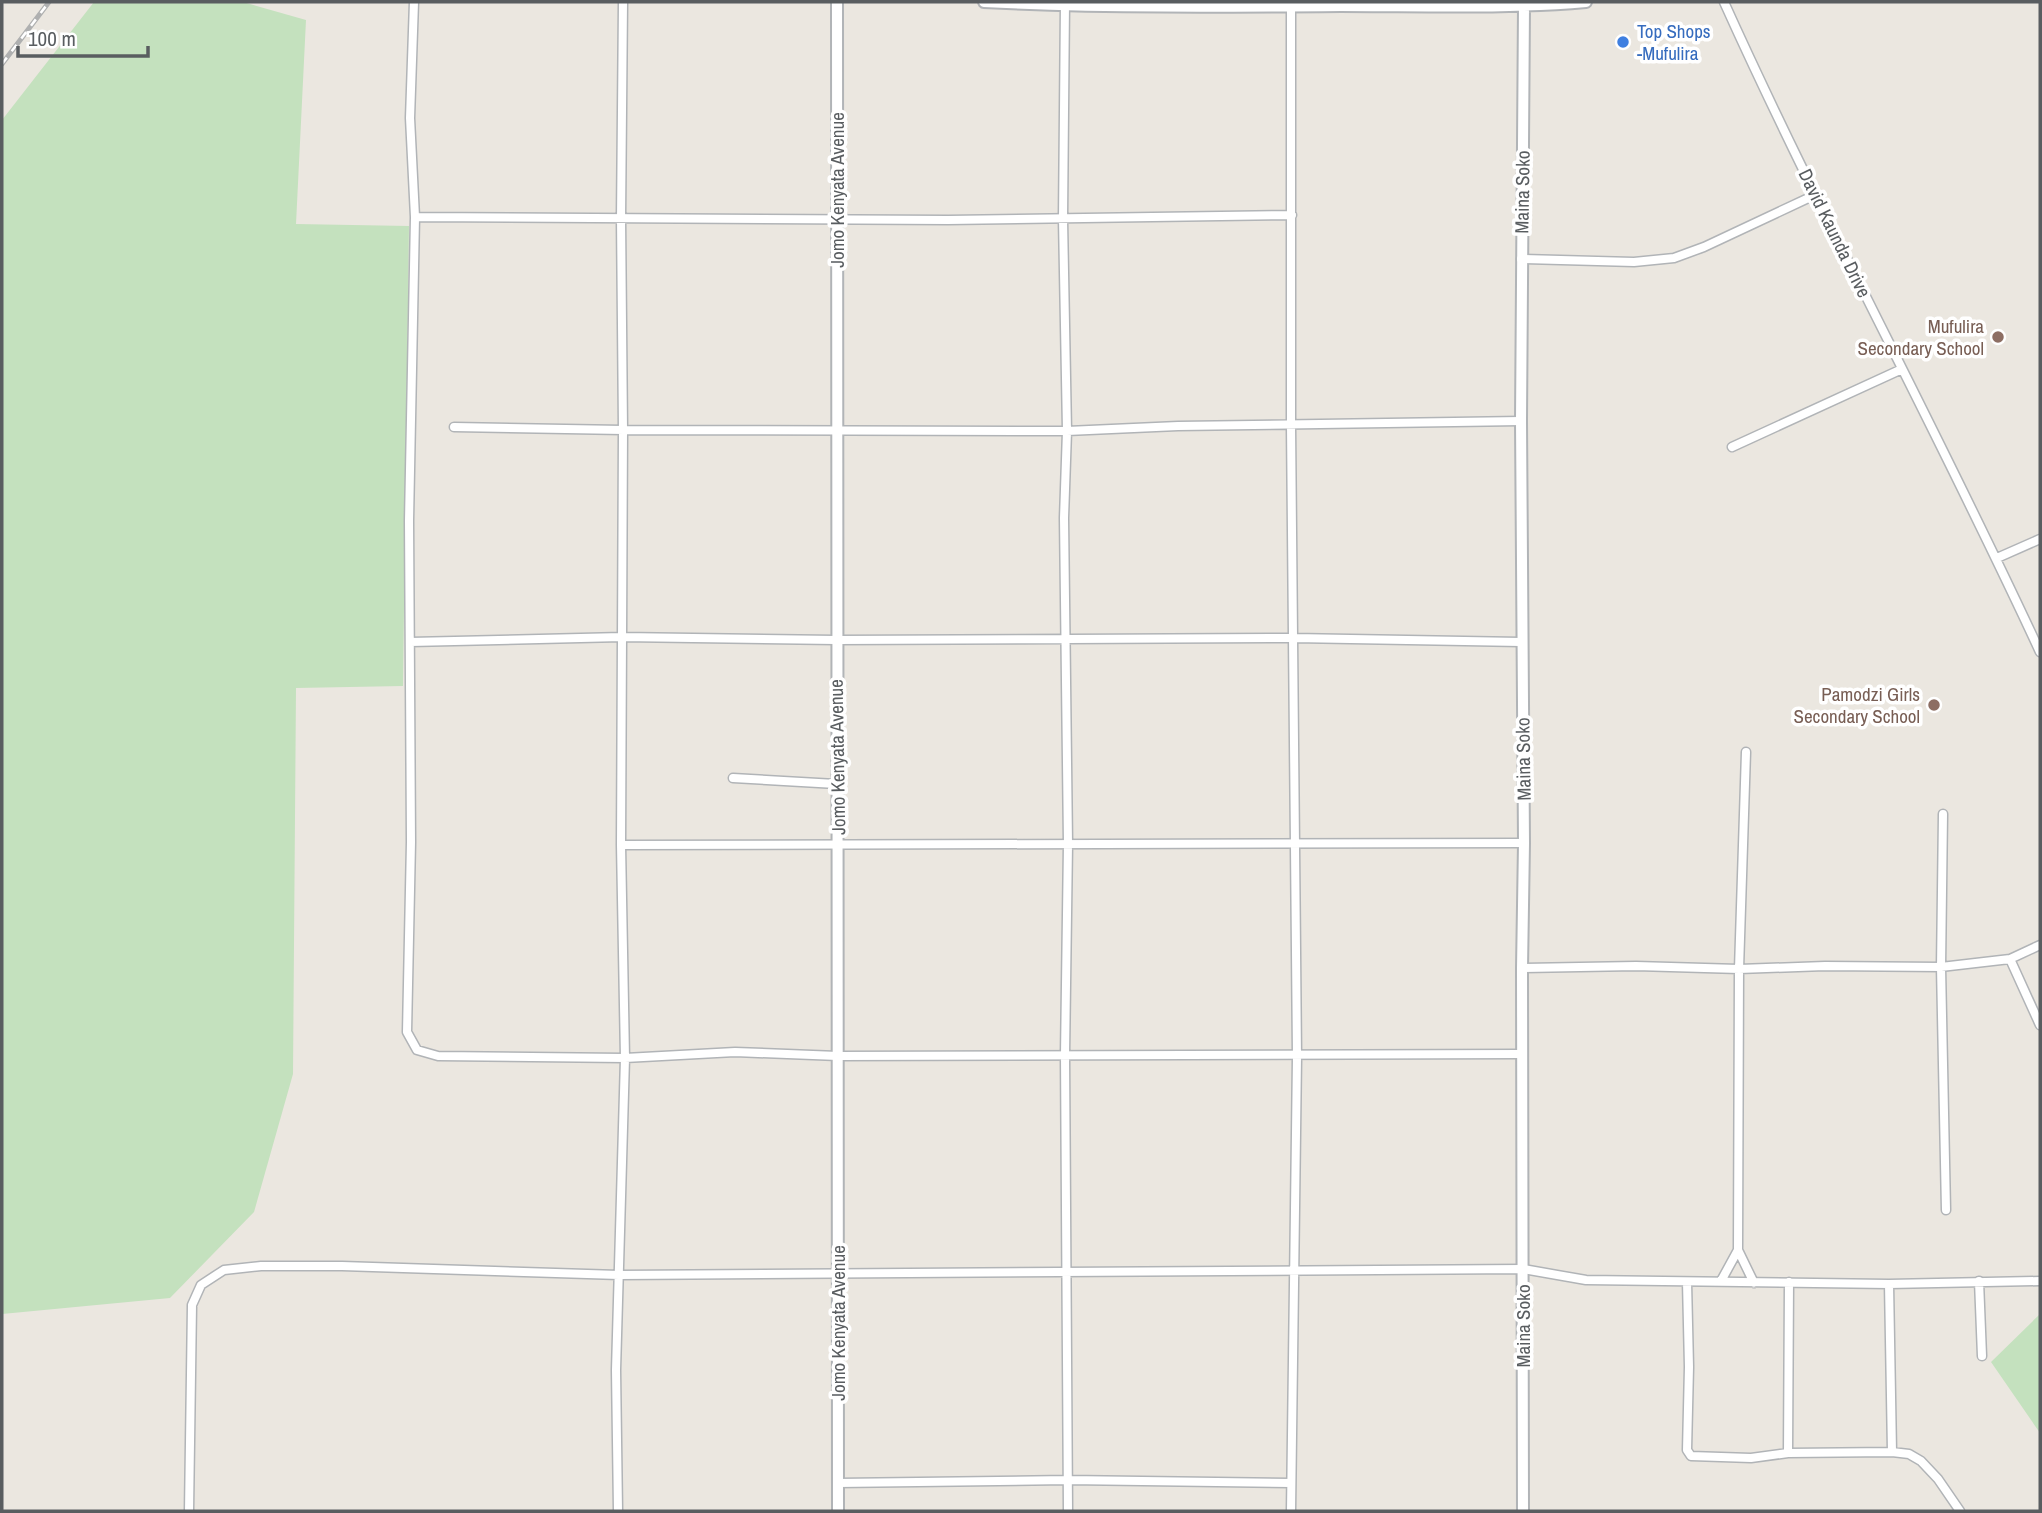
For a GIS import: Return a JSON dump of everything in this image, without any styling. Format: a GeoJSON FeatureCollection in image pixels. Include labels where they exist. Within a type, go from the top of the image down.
{"type":"FeatureCollection","features":[{"type":"Feature","properties":{"kind":"street"},"geometry":{"type":"LineString","coordinates":[[414,2],[410,118],[415,217],[409,521],[411,842],[407,1032],[416,1050],[438,1056],[625,1058],[735,1052],[838,1056],[1297,1057],[1522,1054]]}},
{"type":"Feature","properties":{"kind":"street"},"geometry":{"type":"LineString","coordinates":[[618,1511],[617,1370],[625,1058],[621,845],[623,2]]}},
{"type":"Feature","properties":{"kind":"street","name":"Jomo Kenyata Avenue"},"geometry":{"type":"LineString","coordinates":[[837,2],[838,1511]]}},
{"type":"Feature","properties":{"kind":"street"},"geometry":{"type":"LineString","coordinates":[[984,2],[1586,2]]}},
{"type":"Feature","properties":{"kind":"street","name":"David Kaunda Drive"},"geometry":{"type":"LineString","coordinates":[[1724,2],[1997,558],[2040,652]]}},
{"type":"Feature","properties":{"kind":"street"},"geometry":{"type":"LineString","coordinates":[[1065,4],[1063,219],[1067,431],[1064,518],[1068,844],[1065,1055],[1068,1511]]}},
{"type":"Feature","properties":{"kind":"street"},"geometry":{"type":"LineString","coordinates":[[1291,4],[1291,426],[1297,1057],[1291,1511]]}},
{"type":"Feature","properties":{"kind":"street","name":"Maina Soko"},"geometry":{"type":"LineString","coordinates":[[1523,1511],[1521,259],[1524,4]]}},
{"type":"Feature","properties":{"kind":"street"},"geometry":{"type":"LineString","coordinates":[[1521,259],[1634,262],[1674,257],[1704,247],[1817,194]]}},
{"type":"Feature","properties":{"kind":"street"},"geometry":{"type":"LineString","coordinates":[[415,217],[838,221],[1292,215]]}},
{"type":"Feature","properties":{"kind":"street"},"geometry":{"type":"LineString","coordinates":[[1732,447],[1902,369]]}},
{"type":"Feature","properties":{"kind":"street"},"geometry":{"type":"LineString","coordinates":[[454,427],[1067,431],[1178,426],[1521,421]]}},
{"type":"Feature","properties":{"kind":"street"},"geometry":{"type":"LineString","coordinates":[[1997,558],[2040,540]]}},
{"type":"Feature","properties":{"kind":"street"},"geometry":{"type":"LineString","coordinates":[[410,642],[622,637],[836,640],[1294,638],[1521,642]]}},
{"type":"Feature","properties":{"kind":"street"},"geometry":{"type":"LineString","coordinates":[[1746,752],[1739,969],[1738,1250],[1754,1283]]}},
{"type":"Feature","properties":{"kind":"street"},"geometry":{"type":"LineString","coordinates":[[733,778],[836,784]]}},
{"type":"Feature","properties":{"kind":"street"},"geometry":{"type":"LineString","coordinates":[[1943,814],[1941,967],[1946,1210]]}},
{"type":"Feature","properties":{"kind":"street"},"geometry":{"type":"LineString","coordinates":[[621,845],[1524,843]]}},
{"type":"Feature","properties":{"kind":"street"},"geometry":{"type":"LineString","coordinates":[[1522,968],[1941,967],[2010,959],[2040,944]]}},
{"type":"Feature","properties":{"kind":"street"},"geometry":{"type":"LineString","coordinates":[[2010,959],[2040,1025]]}},
{"type":"Feature","properties":{"kind":"street"},"geometry":{"type":"LineString","coordinates":[[1721,1281],[1738,1250]]}},
{"type":"Feature","properties":{"kind":"street"},"geometry":{"type":"LineString","coordinates":[[189,1511],[192,1304],[201,1285],[224,1270],[261,1266],[342,1266],[620,1275],[1523,1269],[1586,1280],[1889,1284],[1979,1280],[2040,1281]]}},
{"type":"Feature","properties":{"kind":"street"},"geometry":{"type":"LineString","coordinates":[[1979,1280],[1982,1356]]}},
{"type":"Feature","properties":{"kind":"street"},"geometry":{"type":"LineString","coordinates":[[1687,1282],[1687,1450],[1691,1456],[1770,1458],[1788,1454],[1909,1454],[1921,1461],[1938,1479],[1960,1511]]}},
{"type":"Feature","properties":{"kind":"street"},"geometry":{"type":"LineString","coordinates":[[1788,1454],[1789,1282]]}},
{"type":"Feature","properties":{"kind":"street"},"geometry":{"type":"LineString","coordinates":[[1889,1284],[1892,1452]]}},
{"type":"Feature","properties":{"kind":"street"},"geometry":{"type":"LineString","coordinates":[[838,1483],[1068,1480],[1291,1483]]}},
{"type":"Feature","properties":{"kind":"green space"},"geometry":{"type":"Polygon","coordinates":[[[94,2],[243,2],[306,20],[296,224],[409,226],[403,686],[296,688],[293,1074],[254,1212],[170,1298],[2,1314],[2,120],[94,2]]]}},
{"type":"Feature","properties":{"kind":"green space"},"geometry":{"type":"Polygon","coordinates":[[[2040,1314],[2040,1433],[1991,1362],[2040,1314]]]}},
{"type":"Feature","properties":{"kind":"railway"},"geometry":{"type":"LineString","coordinates":[[2,64],[49,2]]}},
{"type":"Feature","properties":{"kind":"place","name":"Top Shops -Mufulira"},"geometry":{"type":"Point","coordinates":[1623,42]}},
{"type":"Feature","properties":{"kind":"place","name":"Mufulira Secondary School"},"geometry":{"type":"Point","coordinates":[1998,337]}},
{"type":"Feature","properties":{"kind":"place","name":"Pamodzi Girls Secondary School"},"geometry":{"type":"Point","coordinates":[1934,705]}}]}
